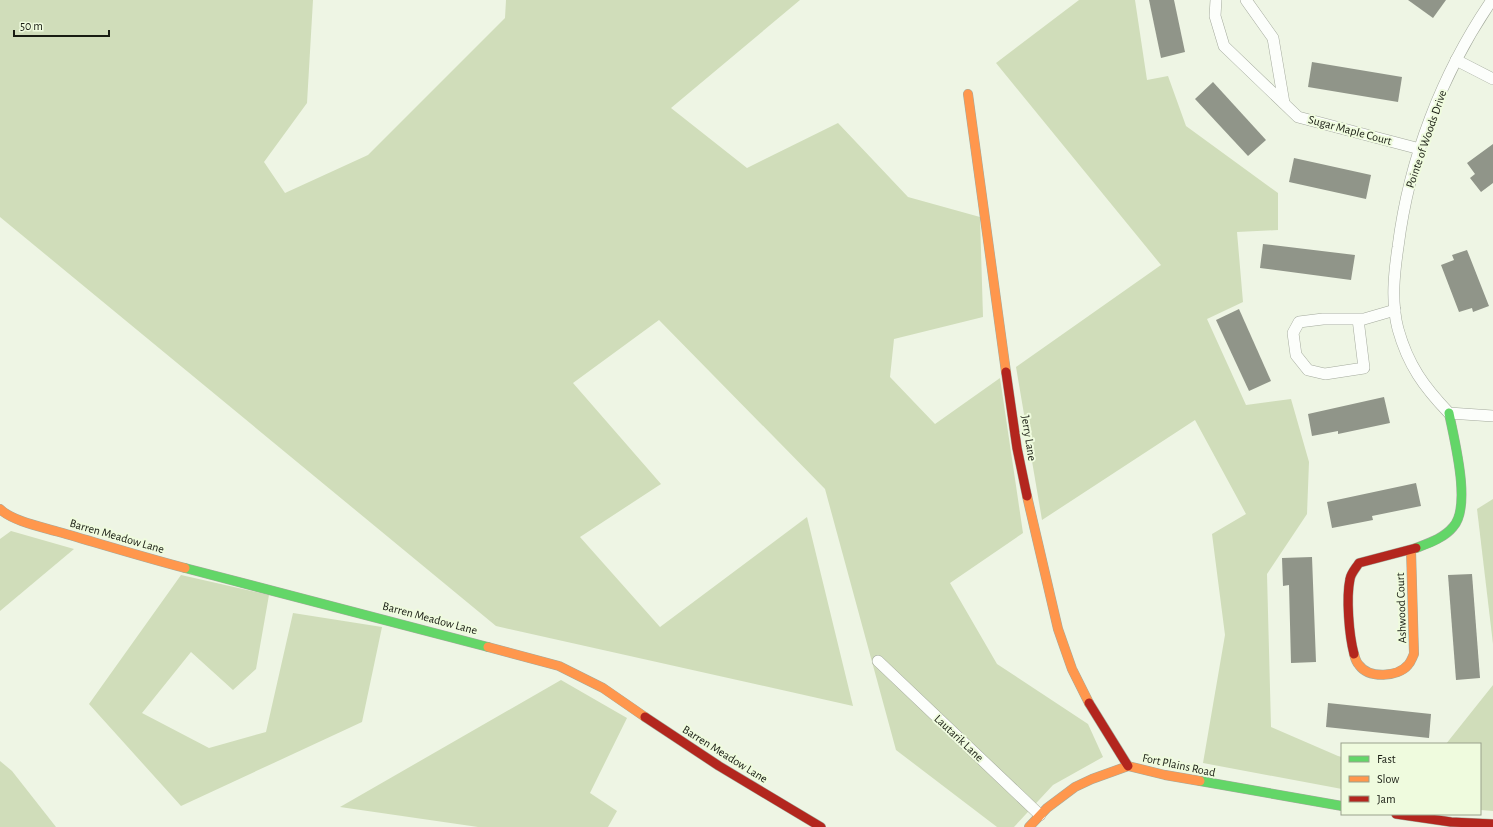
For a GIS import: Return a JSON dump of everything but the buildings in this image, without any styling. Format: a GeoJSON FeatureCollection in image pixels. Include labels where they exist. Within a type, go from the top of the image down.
{"type":"FeatureCollection","features":[{"type":"Feature","properties":{"kind":"street","name":"Sugar Maple Court"},"geometry":{"type":"LineString","coordinates":[[1216,0],[1215,16],[1224,46],[1298,117],[1420,149]]}},
{"type":"Feature","properties":{"kind":"street"},"geometry":{"type":"LineString","coordinates":[[1246,0],[1273,38],[1284,104]]}},
{"type":"Feature","properties":{"kind":"street","name":"Pointe of Woods Drive"},"geometry":{"type":"LineString","coordinates":[[1449,413],[1428,391],[1408,359],[1398,327],[1394,292],[1400,233],[1406,200],[1420,149],[1444,84],[1473,30],[1492,0]]}},
{"type":"Feature","properties":{"kind":"street"},"geometry":{"type":"LineString","coordinates":[[1456,60],[1493,79]]}},
{"type":"Feature","properties":{"kind":"street","name":"Jerry Lane"},"geometry":{"type":"LineString","coordinates":[[968,94],[1018,448],[1026,492],[1046,580],[1061,640],[1073,671],[1128,766]]}},
{"type":"Feature","properties":{"kind":"street"},"geometry":{"type":"LineString","coordinates":[[1358,319],[1364,368],[1325,374],[1308,370],[1296,355],[1293,333],[1299,322],[1323,319],[1358,319],[1395,310]]}},
{"type":"Feature","properties":{"kind":"street"},"geometry":{"type":"LineString","coordinates":[[1449,413],[1493,416]]}},
{"type":"Feature","properties":{"kind":"street","name":"Ashwood Court"},"geometry":{"type":"LineString","coordinates":[[1411,550],[1414,654],[1408,665],[1396,673],[1375,675],[1359,666],[1353,655],[1348,604],[1350,578],[1359,563],[1411,550],[1448,532],[1460,517],[1462,493],[1449,413]]}},
{"type":"Feature","properties":{"kind":"street","name":"Barren Meadow Lane"},"geometry":{"type":"LineString","coordinates":[[0,510],[5,514],[30,523],[144,557],[543,660],[559,666],[603,688],[719,766],[821,827]]}},
{"type":"Feature","properties":{"kind":"street","name":"Lautarik Lane"},"geometry":{"type":"LineString","coordinates":[[878,661],[1040,815]]}},
{"type":"Feature","properties":{"kind":"street","name":"Fort Plains Road"},"geometry":{"type":"LineString","coordinates":[[1029,827],[1059,798],[1075,787],[1128,766],[1165,775],[1341,806]]}},
{"type":"Feature","properties":{"kind":"street"},"geometry":{"type":"LineString","coordinates":[[1403,815],[1451,822],[1493,824]]}},
{"type":"Feature","properties":{"kind":"green space"},"geometry":{"type":"Polygon","coordinates":[[[0,0],[313,0],[307,103],[264,162],[285,193],[368,155],[505,18],[506,0],[800,0],[671,108],[747,168],[838,123],[908,197],[980,217],[983,317],[894,339],[890,377],[935,424],[1000,378],[1023,533],[950,583],[997,664],[1088,724],[1103,757],[1053,785],[1014,827],[997,827],[896,750],[825,489],[659,320],[573,383],[661,484],[580,537],[660,627],[807,517],[853,706],[496,626],[0,217],[0,0]]]}},
{"type":"Feature","properties":{"kind":"green space"},"geometry":{"type":"Polygon","coordinates":[[[1079,0],[1135,0],[1147,80],[1168,76],[1186,126],[1278,193],[1278,230],[1237,232],[1243,302],[1207,319],[1246,405],[1291,399],[1309,462],[1307,514],[1267,574],[1271,727],[1341,757],[1341,789],[1203,763],[1225,635],[1212,534],[1246,514],[1195,420],[1042,520],[1016,367],[1161,265],[996,63],[1079,0]]]}},
{"type":"Feature","properties":{"kind":"green space"},"geometry":{"type":"Polygon","coordinates":[[[1493,499],[1493,644],[1477,509],[1493,499]]]}},
{"type":"Feature","properties":{"kind":"green space"},"geometry":{"type":"Polygon","coordinates":[[[11,531],[74,549],[0,611],[0,539],[11,531]]]}},
{"type":"Feature","properties":{"kind":"green space"},"geometry":{"type":"Polygon","coordinates":[[[181,575],[269,595],[256,669],[233,690],[191,652],[142,713],[209,748],[266,732],[293,613],[382,627],[362,722],[181,806],[89,704],[181,575]]]}},
{"type":"Feature","properties":{"kind":"green space"},"geometry":{"type":"Polygon","coordinates":[[[561,680],[627,718],[590,793],[617,811],[608,827],[478,827],[340,807],[561,680]]]}},
{"type":"Feature","properties":{"kind":"green space"},"geometry":{"type":"Polygon","coordinates":[[[1493,685],[1493,811],[1481,810],[1481,743],[1447,743],[1493,685]]]}},
{"type":"Feature","properties":{"kind":"green space"},"geometry":{"type":"Polygon","coordinates":[[[0,761],[12,771],[56,827],[0,827],[0,761]]]}},
{"type":"Feature","properties":{"kind":"traffic: fast"},"geometry":{"type":"LineString","coordinates":[[1416,548],[1436,540],[1445,534],[1453,527],[1458,517],[1461,504],[1460,472],[1449,413]]}},
{"type":"Feature","properties":{"kind":"traffic: fast"},"geometry":{"type":"LineString","coordinates":[[185,568],[488,647]]}},
{"type":"Feature","properties":{"kind":"traffic: fast"},"geometry":{"type":"LineString","coordinates":[[1200,781],[1341,806]]}},
{"type":"Feature","properties":{"kind":"traffic: slow"},"geometry":{"type":"LineString","coordinates":[[968,94],[1006,372]]}},
{"type":"Feature","properties":{"kind":"traffic: slow"},"geometry":{"type":"LineString","coordinates":[[1027,496],[1058,629],[1072,669],[1089,703]]}},
{"type":"Feature","properties":{"kind":"traffic: slow"},"geometry":{"type":"LineString","coordinates":[[0,509],[12,517],[28,523],[185,568]]}},
{"type":"Feature","properties":{"kind":"traffic: slow"},"geometry":{"type":"LineString","coordinates":[[1354,654],[1357,663],[1364,670],[1369,673],[1384,675],[1398,672],[1411,661],[1414,654],[1411,550]]}},
{"type":"Feature","properties":{"kind":"traffic: slow"},"geometry":{"type":"LineString","coordinates":[[488,647],[559,666],[603,688],[645,717]]}},
{"type":"Feature","properties":{"kind":"traffic: slow"},"geometry":{"type":"LineString","coordinates":[[1029,827],[1047,808],[1075,787],[1128,766],[1165,775],[1200,781]]}},
{"type":"Feature","properties":{"kind":"traffic: jam"},"geometry":{"type":"LineString","coordinates":[[1006,372],[1017,448],[1027,496]]}},
{"type":"Feature","properties":{"kind":"traffic: jam"},"geometry":{"type":"LineString","coordinates":[[1354,654],[1349,627],[1348,606],[1349,587],[1352,573],[1359,563],[1416,548]]}},
{"type":"Feature","properties":{"kind":"traffic: jam"},"geometry":{"type":"LineString","coordinates":[[1089,703],[1128,766]]}},
{"type":"Feature","properties":{"kind":"traffic: jam"},"geometry":{"type":"LineString","coordinates":[[645,717],[719,766],[821,827]]}},
{"type":"Feature","properties":{"kind":"traffic: jam"},"geometry":{"type":"LineString","coordinates":[[1403,815],[1451,822],[1493,824]]}}]}
